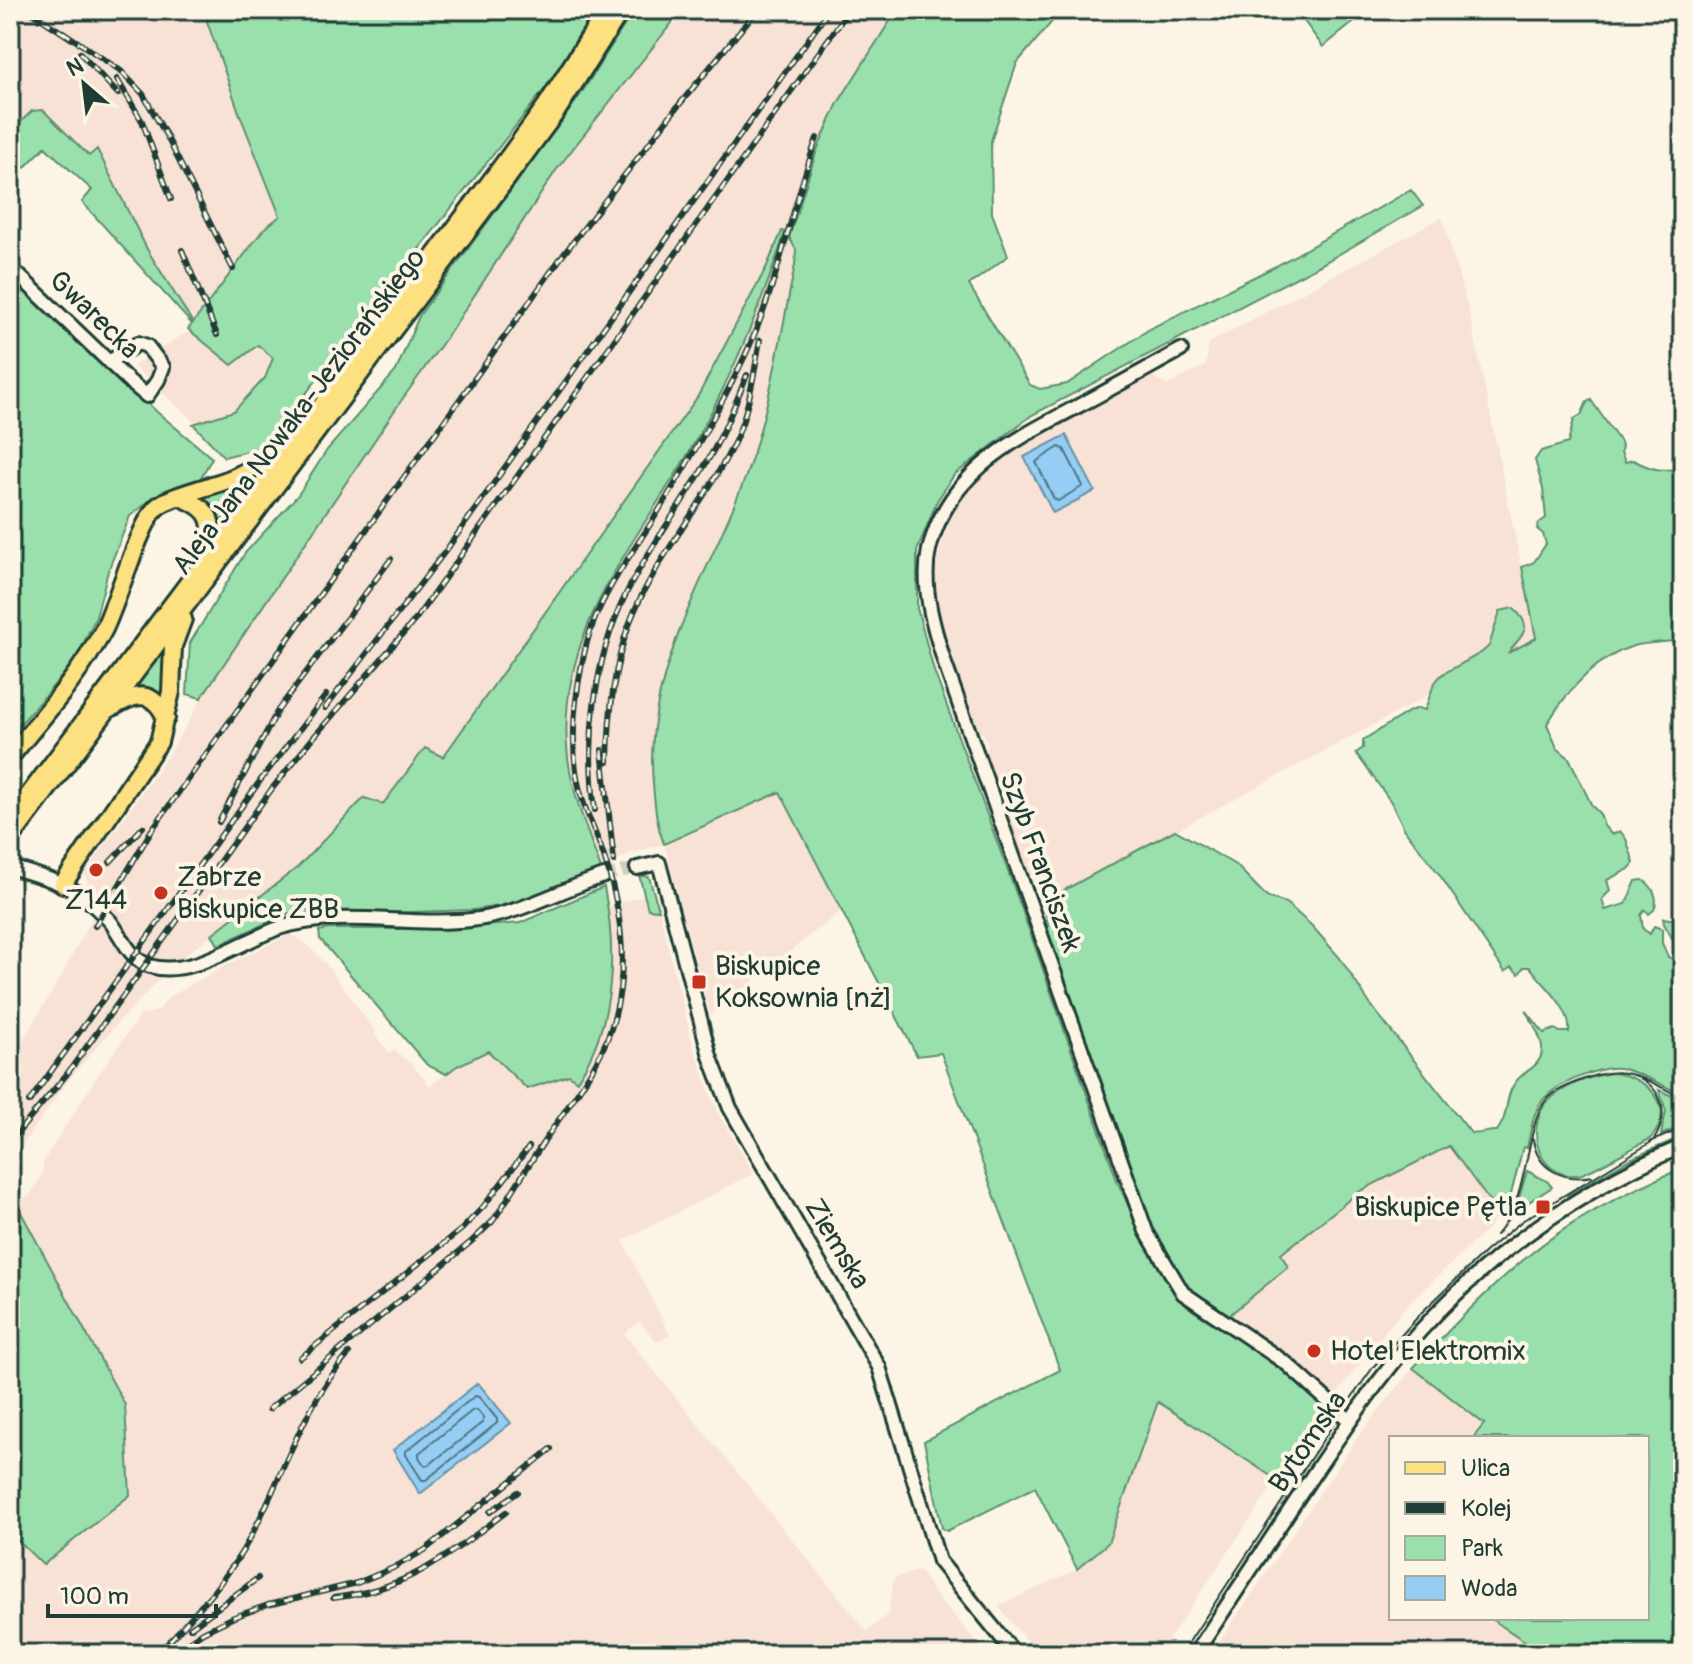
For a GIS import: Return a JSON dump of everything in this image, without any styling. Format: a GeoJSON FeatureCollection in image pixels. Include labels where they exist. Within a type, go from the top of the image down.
{"type":"FeatureCollection","features":[{"type":"Feature","properties":{"kind":"main road","name":"Aleja Jana Nowaka-Jeziorańskiego"},"geometry":{"type":"LineString","coordinates":[[10,839],[106,712],[315,415],[546,106],[607,10]]}},
{"type":"Feature","properties":{"kind":"main road","name":"Aleja Jana Nowaka-Jeziorańskiego"},"geometry":{"type":"LineString","coordinates":[[10,820],[189,593],[508,177],[556,112],[621,10]]}},
{"type":"Feature","properties":{"kind":"main road"},"geometry":{"type":"LineString","coordinates":[[10,757],[80,670],[118,598],[151,515],[164,503],[255,466],[315,415]]}},
{"type":"Feature","properties":{"kind":"main road"},"geometry":{"type":"LineString","coordinates":[[63,884],[159,742],[171,692],[173,646],[209,542],[212,524],[202,507],[180,497]]}},
{"type":"Feature","properties":{"kind":"main road"},"geometry":{"type":"LineString","coordinates":[[106,712],[121,702],[143,695],[159,704],[166,718]]}},
{"type":"Feature","properties":{"kind":"street","name":"Gwarecka"},"geometry":{"type":"LineString","coordinates":[[10,267],[109,362],[147,396],[163,367],[147,346],[138,343],[109,362]]}},
{"type":"Feature","properties":{"kind":"street","name":"Szyb Franciszek"},"geometry":{"type":"LineString","coordinates":[[1181,350],[1026,433],[986,459],[969,475],[948,503],[929,551],[932,622],[1146,1231],[1183,1293],[1287,1364],[1350,1421]]}},
{"type":"Feature","properties":{"kind":"street","name":"Ziemska"},"geometry":{"type":"LineString","coordinates":[[637,868],[659,863],[710,1056],[722,1090],[751,1147],[879,1367],[939,1561],[1015,1654]]}},
{"type":"Feature","properties":{"kind":"street"},"geometry":{"type":"LineString","coordinates":[[10,867],[63,884],[86,899],[107,919],[140,960],[159,967],[198,963],[268,932],[306,922],[427,922],[489,918],[604,876]]}},
{"type":"Feature","properties":{"kind":"street","name":"Bytomska"},"geometry":{"type":"LineString","coordinates":[[1195,1654],[1350,1421],[1416,1336],[1455,1295],[1536,1228],[1582,1197],[1683,1146]]}},
{"type":"Feature","properties":{"kind":"shaded area"},"geometry":{"type":"Polygon","coordinates":[[[10,10],[203,10],[280,216],[301,340],[225,450],[133,366],[195,327],[148,251],[97,150],[89,157],[32,111],[10,132],[10,10]]]}},
{"type":"Feature","properties":{"kind":"shaded area"},"geometry":{"type":"Polygon","coordinates":[[[682,10],[897,10],[838,103],[817,150],[789,237],[796,250],[795,265],[767,402],[747,472],[678,632],[661,684],[654,726],[652,767],[779,792],[841,911],[710,1015],[664,844],[632,853],[601,869],[583,819],[568,758],[567,719],[572,679],[595,605],[729,381],[767,288],[783,231],[698,396],[442,757],[425,749],[383,804],[363,798],[298,867],[179,960],[122,1018],[70,1078],[10,1162],[10,1102],[27,1066],[10,1090],[10,1061],[59,980],[100,903],[88,887],[85,873],[169,754],[231,650],[451,331],[557,169],[682,10]]]}},
{"type":"Feature","properties":{"kind":"shaded area"},"geometry":{"type":"Polygon","coordinates":[[[1442,217],[1470,315],[1536,638],[1044,901],[1032,875],[1025,876],[982,753],[988,746],[983,733],[973,730],[938,621],[933,577],[943,539],[959,501],[980,477],[1009,454],[1151,376],[1168,385],[1206,365],[1209,343],[1442,217]]]}},
{"type":"Feature","properties":{"kind":"shaded area"},"geometry":{"type":"Polygon","coordinates":[[[644,896],[648,909],[659,910],[691,1038],[708,1088],[719,1115],[754,1173],[623,1241],[670,1335],[657,1342],[639,1321],[624,1334],[867,1631],[888,1614],[894,1578],[920,1570],[933,1591],[987,1654],[10,1654],[10,1533],[43,1565],[125,1405],[16,1202],[30,1195],[42,1175],[44,1160],[140,1016],[159,1010],[169,997],[290,934],[305,942],[326,964],[390,1053],[394,1050],[412,1064],[430,1086],[457,1066],[489,1050],[527,1089],[570,1075],[577,1081],[591,1058],[613,959],[608,906],[644,896]]]}},
{"type":"Feature","properties":{"kind":"shaded area"},"geometry":{"type":"Polygon","coordinates":[[[1449,1146],[1498,1213],[1487,1230],[1402,1310],[1335,1396],[1266,1339],[1227,1317],[1287,1267],[1280,1254],[1360,1191],[1449,1146]]]}},
{"type":"Feature","properties":{"kind":"shaded area"},"geometry":{"type":"Polygon","coordinates":[[[1413,1368],[1484,1424],[1475,1436],[1389,1436],[1389,1620],[1493,1620],[1544,1654],[1211,1654],[1362,1431],[1413,1368]]]}},
{"type":"Feature","properties":{"kind":"shaded area"},"geometry":{"type":"Polygon","coordinates":[[[1158,1401],[1277,1480],[1159,1654],[1037,1654],[998,1606],[1077,1569],[1108,1543],[1158,1401]]]}},
{"type":"Feature","properties":{"kind":"green space"},"geometry":{"type":"Polygon","coordinates":[[[203,10],[594,10],[550,82],[264,447],[224,457],[193,424],[234,411],[265,378],[273,358],[258,345],[232,365],[188,329],[192,324],[82,202],[92,190],[45,147],[24,168],[10,155],[10,132],[32,111],[43,110],[89,156],[97,149],[148,251],[193,323],[263,230],[280,216],[203,10]]]}},
{"type":"Feature","properties":{"kind":"green space"},"geometry":{"type":"Polygon","coordinates":[[[634,10],[682,10],[557,169],[451,331],[201,698],[187,694],[190,643],[245,553],[298,495],[327,450],[396,371],[419,316],[579,97],[634,10]]]}},
{"type":"Feature","properties":{"kind":"green space"},"geometry":{"type":"Polygon","coordinates":[[[897,10],[1080,10],[1054,19],[1017,63],[991,141],[992,213],[1008,256],[969,285],[1030,385],[1040,389],[1067,384],[1151,328],[1276,266],[1411,190],[1423,206],[1320,265],[1032,415],[954,475],[937,501],[917,551],[917,608],[934,671],[1118,1183],[1144,1240],[1168,1282],[1192,1310],[1299,1382],[1328,1415],[1277,1480],[1158,1402],[1108,1543],[1077,1569],[1035,1487],[947,1531],[942,1528],[924,1441],[1060,1370],[941,1053],[917,1056],[780,792],[664,844],[655,807],[653,742],[658,702],[682,624],[732,511],[755,448],[795,265],[796,250],[789,237],[817,150],[838,103],[897,10]]]}},
{"type":"Feature","properties":{"kind":"green space"},"geometry":{"type":"Polygon","coordinates":[[[1296,10],[1369,10],[1323,47],[1296,10]]]}},
{"type":"Feature","properties":{"kind":"green space"},"geometry":{"type":"Polygon","coordinates":[[[782,231],[785,232],[765,290],[731,373],[688,454],[601,597],[573,673],[567,714],[570,772],[601,869],[526,899],[473,910],[349,914],[312,909],[286,914],[218,945],[212,934],[298,867],[364,798],[383,804],[425,748],[443,757],[698,396],[766,268],[782,231]]]}},
{"type":"Feature","properties":{"kind":"green space"},"geometry":{"type":"Polygon","coordinates":[[[10,273],[157,412],[212,458],[199,481],[161,492],[130,516],[108,571],[96,617],[75,661],[10,736],[10,273]]]}},
{"type":"Feature","properties":{"kind":"green space"},"geometry":{"type":"Polygon","coordinates":[[[1591,400],[1622,445],[1625,462],[1633,460],[1663,470],[1683,468],[1683,639],[1633,646],[1606,659],[1573,688],[1547,724],[1557,748],[1569,758],[1604,826],[1612,835],[1620,831],[1626,839],[1634,863],[1629,869],[1607,880],[1610,891],[1602,899],[1605,910],[1626,904],[1636,881],[1643,880],[1652,889],[1656,901],[1654,910],[1649,914],[1645,910],[1641,915],[1643,929],[1650,934],[1654,926],[1662,929],[1662,943],[1668,957],[1673,959],[1680,952],[1663,918],[1676,920],[1683,929],[1683,1095],[1620,1068],[1590,1073],[1567,1083],[1548,1095],[1536,1112],[1527,1148],[1523,1147],[1507,1217],[1498,1213],[1449,1146],[1360,1191],[1281,1254],[1288,1267],[1227,1317],[1198,1299],[1174,1268],[1141,1206],[1052,954],[1044,901],[1175,830],[1237,866],[1267,897],[1286,903],[1312,926],[1340,958],[1370,1004],[1471,1133],[1497,1131],[1513,1086],[1539,1061],[1542,1054],[1540,1039],[1526,1010],[1544,1033],[1555,1029],[1569,1032],[1566,1014],[1530,967],[1524,967],[1519,974],[1511,967],[1505,972],[1439,874],[1405,830],[1391,802],[1356,753],[1363,748],[1363,740],[1410,711],[1418,708],[1425,710],[1434,684],[1441,675],[1489,646],[1500,611],[1513,608],[1525,626],[1508,653],[1536,638],[1522,567],[1534,562],[1546,544],[1543,534],[1537,529],[1546,518],[1543,489],[1535,460],[1541,451],[1568,443],[1574,419],[1581,415],[1591,400]]]}},
{"type":"Feature","properties":{"kind":"green space"},"geometry":{"type":"Polygon","coordinates":[[[262,468],[263,472],[223,524],[211,506],[199,497],[262,468]]]}},
{"type":"Feature","properties":{"kind":"green space"},"geometry":{"type":"Polygon","coordinates":[[[166,643],[166,696],[162,698],[136,686],[166,643]]]}},
{"type":"Feature","properties":{"kind":"green space"},"geometry":{"type":"Polygon","coordinates":[[[639,875],[649,877],[659,910],[648,909],[639,875]]]}},
{"type":"Feature","properties":{"kind":"green space"},"geometry":{"type":"Polygon","coordinates":[[[604,887],[611,937],[610,987],[599,1036],[577,1081],[569,1075],[527,1089],[488,1051],[446,1074],[427,1065],[320,939],[319,931],[329,929],[452,929],[520,923],[604,887]]]}},
{"type":"Feature","properties":{"kind":"green space"},"geometry":{"type":"Polygon","coordinates":[[[1613,1073],[1637,1080],[1656,1096],[1662,1116],[1658,1127],[1650,1139],[1583,1174],[1564,1174],[1553,1169],[1539,1151],[1536,1139],[1540,1114],[1546,1103],[1577,1083],[1613,1073]]]}},
{"type":"Feature","properties":{"kind":"green space"},"geometry":{"type":"Polygon","coordinates":[[[1659,1090],[1683,1101],[1683,1126],[1661,1135],[1666,1111],[1659,1090]]]}},
{"type":"Feature","properties":{"kind":"green space"},"geometry":{"type":"Polygon","coordinates":[[[1683,1136],[1569,1198],[1567,1195],[1628,1160],[1683,1136]]]}},
{"type":"Feature","properties":{"kind":"green space"},"geometry":{"type":"Polygon","coordinates":[[[1683,1168],[1683,1654],[1544,1654],[1493,1620],[1649,1620],[1649,1436],[1475,1436],[1484,1424],[1413,1368],[1483,1296],[1545,1242],[1602,1206],[1683,1168]]]}},
{"type":"Feature","properties":{"kind":"green space"},"geometry":{"type":"Polygon","coordinates":[[[1527,1171],[1552,1187],[1515,1211],[1527,1171]]]}},
{"type":"Feature","properties":{"kind":"green space"},"geometry":{"type":"Polygon","coordinates":[[[10,1192],[125,1405],[130,1495],[43,1565],[10,1533],[10,1192]]]}},
{"type":"Feature","properties":{"kind":"water"},"geometry":{"type":"Polygon","coordinates":[[[1066,435],[1095,491],[1053,513],[1024,457],[1066,435]]]}},
{"type":"Feature","properties":{"kind":"water"},"geometry":{"type":"Polygon","coordinates":[[[478,1383],[511,1423],[420,1494],[393,1450],[478,1383]]]}},
{"type":"Feature","properties":{"kind":"tunnel"},"geometry":{"type":"LineString","coordinates":[[604,876],[637,868]]}},
{"type":"Feature","properties":{"kind":"tram line"},"geometry":{"type":"LineString","coordinates":[[1496,1235],[1515,1204],[1538,1114],[1554,1093],[1591,1076],[1619,1072],[1642,1078],[1683,1098]]}},
{"type":"Feature","properties":{"kind":"tram line"},"geometry":{"type":"LineString","coordinates":[[1181,1654],[1340,1414],[1374,1366],[1422,1312],[1522,1221],[1653,1141],[1661,1123],[1662,1106],[1655,1091],[1640,1078]]}},
{"type":"Feature","properties":{"kind":"tram line"},"geometry":{"type":"LineString","coordinates":[[1650,1142],[1683,1128]]}},
{"type":"Feature","properties":{"kind":"tram line"},"geometry":{"type":"LineString","coordinates":[[1533,1139],[1540,1158],[1553,1171],[1571,1177],[1592,1176]]}},
{"type":"Feature","properties":{"kind":"railway"},"geometry":{"type":"LineString","coordinates":[[28,10],[72,39]]}},
{"type":"Feature","properties":{"kind":"railway"},"geometry":{"type":"LineString","coordinates":[[95,926],[151,831],[560,259],[670,116],[757,10]]}},
{"type":"Feature","properties":{"kind":"railway"},"geometry":{"type":"LineString","coordinates":[[325,708],[447,549],[829,10]]}},
{"type":"Feature","properties":{"kind":"railway"},"geometry":{"type":"LineString","coordinates":[[10,1142],[67,1074],[271,790],[415,620],[849,10]]}},
{"type":"Feature","properties":{"kind":"railway"},"geometry":{"type":"LineString","coordinates":[[63,32],[121,71],[143,94],[233,269]]}},
{"type":"Feature","properties":{"kind":"railway"},"geometry":{"type":"LineString","coordinates":[[80,53],[118,94]]}},
{"type":"Feature","properties":{"kind":"railway"},"geometry":{"type":"LineString","coordinates":[[117,79],[142,121],[171,199]]}},
{"type":"Feature","properties":{"kind":"railway"},"geometry":{"type":"LineString","coordinates":[[269,1409],[492,1222],[586,1080],[603,1049],[619,996],[622,956],[619,917],[611,879],[576,773],[574,716],[587,642],[607,594],[688,461],[742,362],[765,307],[817,138]]}},
{"type":"Feature","properties":{"kind":"railway"},"geometry":{"type":"LineString","coordinates":[[182,250],[217,335]]}},
{"type":"Feature","properties":{"kind":"railway"},"geometry":{"type":"LineString","coordinates":[[608,762],[613,691],[630,622],[653,575],[735,441],[747,405],[760,340]]}},
{"type":"Feature","properties":{"kind":"railway"},"geometry":{"type":"LineString","coordinates":[[595,810],[592,728],[599,672],[615,619],[646,558],[712,453],[747,375]]}},
{"type":"Feature","properties":{"kind":"railway"},"geometry":{"type":"LineString","coordinates":[[219,822],[278,710],[391,559]]}},
{"type":"Feature","properties":{"kind":"railway"},"geometry":{"type":"LineString","coordinates":[[29,1102],[260,781],[326,695]]}},
{"type":"Feature","properties":{"kind":"railway"},"geometry":{"type":"LineString","coordinates":[[602,750],[614,861]]}},
{"type":"Feature","properties":{"kind":"railway"},"geometry":{"type":"LineString","coordinates":[[110,862],[143,827]]}},
{"type":"Feature","properties":{"kind":"railway"},"geometry":{"type":"LineString","coordinates":[[300,1358],[462,1229],[529,1147]]}},
{"type":"Feature","properties":{"kind":"railway"},"geometry":{"type":"LineString","coordinates":[[158,1654],[207,1599],[241,1554],[318,1396],[349,1354]]}},
{"type":"Feature","properties":{"kind":"railway"},"geometry":{"type":"LineString","coordinates":[[171,1654],[203,1632],[234,1617],[268,1605],[357,1583],[393,1568],[425,1550],[551,1449]]}},
{"type":"Feature","properties":{"kind":"railway"},"geometry":{"type":"LineString","coordinates":[[490,1512],[518,1492]]}},
{"type":"Feature","properties":{"kind":"railway"},"geometry":{"type":"LineString","coordinates":[[333,1598],[360,1594],[406,1578],[445,1556],[506,1512]]}},
{"type":"Feature","properties":{"kind":"railway"},"geometry":{"type":"LineString","coordinates":[[190,1628],[258,1578]]}},
{"type":"Feature","properties":{"kind":"place","name":"Z144"},"geometry":{"type":"Point","coordinates":[96,870]}},
{"type":"Feature","properties":{"kind":"place","name":"Zabrze Biskupice ZBB"},"geometry":{"type":"Point","coordinates":[161,893]}},
{"type":"Feature","properties":{"kind":"place","name":"Biskupice Koksownia [nż]"},"geometry":{"type":"Point","coordinates":[699,982]}},
{"type":"Feature","properties":{"kind":"place","name":"Biskupice Pętla"},"geometry":{"type":"Point","coordinates":[1543,1207]}},
{"type":"Feature","properties":{"kind":"place","name":"Hotel Elektromix"},"geometry":{"type":"Point","coordinates":[1314,1351]}}]}
